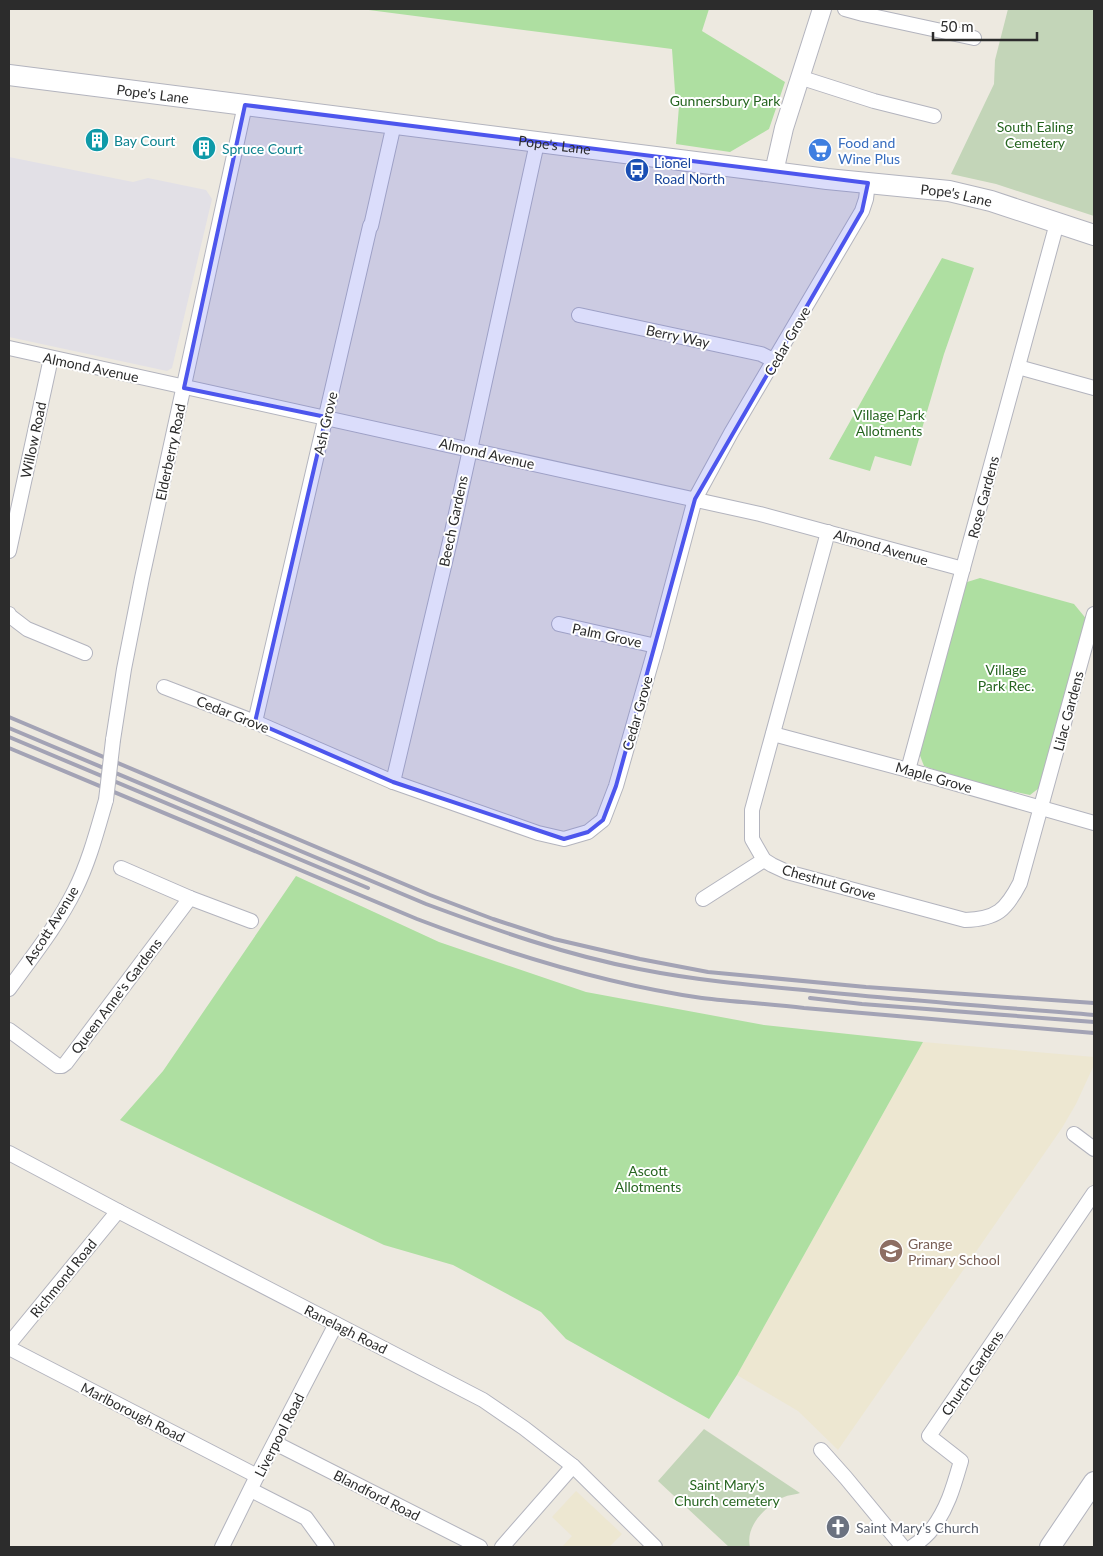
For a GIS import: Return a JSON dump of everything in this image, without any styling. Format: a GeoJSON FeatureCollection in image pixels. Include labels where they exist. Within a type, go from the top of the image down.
{"type":"FeatureCollection","features":[{"type":"Feature","properties":{"kind":"main road","name":"Pope's Lane"},"geometry":{"type":"LineString","coordinates":[[9,75],[537,143],[949,191],[991,201],[1094,235]]}},
{"type":"Feature","properties":{"kind":"main road"},"geometry":{"type":"LineString","coordinates":[[1050,1547],[1094,1482]]}},
{"type":"Feature","properties":{"kind":"street"},"geometry":{"type":"LineString","coordinates":[[774,172],[784,128],[799,77],[822,9]]}},
{"type":"Feature","properties":{"kind":"street"},"geometry":{"type":"LineString","coordinates":[[845,9],[974,38]]}},
{"type":"Feature","properties":{"kind":"street"},"geometry":{"type":"LineString","coordinates":[[799,77],[874,101],[934,116]]}},
{"type":"Feature","properties":{"kind":"street","name":"Elderberry Road"},"geometry":{"type":"LineString","coordinates":[[106,800],[113,740],[129,642],[245,106]]}},
{"type":"Feature","properties":{"kind":"street","name":"Ash Grove"},"geometry":{"type":"LineString","coordinates":[[254,722],[394,124]]}},
{"type":"Feature","properties":{"kind":"street","name":"Beech Gardens"},"geometry":{"type":"LineString","coordinates":[[393,782],[450,541],[537,143]]}},
{"type":"Feature","properties":{"kind":"street","name":"Cedar Grove"},"geometry":{"type":"LineString","coordinates":[[164,688],[254,722],[393,782],[538,833],[564,839],[588,832],[603,820],[616,786],[695,499],[862,211],[868,183]]}},
{"type":"Feature","properties":{"kind":"street","name":"Rose Gardens"},"geometry":{"type":"LineString","coordinates":[[908,770],[1057,223]]}},
{"type":"Feature","properties":{"kind":"street","name":"Berry Way"},"geometry":{"type":"LineString","coordinates":[[579,315],[761,354],[775,361]]}},
{"type":"Feature","properties":{"kind":"street","name":"Almond Avenue"},"geometry":{"type":"LineString","coordinates":[[9,348],[760,514],[963,569]]}},
{"type":"Feature","properties":{"kind":"street","name":"Willow Road"},"geometry":{"type":"LineString","coordinates":[[9,551],[51,358]]}},
{"type":"Feature","properties":{"kind":"street"},"geometry":{"type":"LineString","coordinates":[[1018,366],[1094,388]]}},
{"type":"Feature","properties":{"kind":"street","name":"Chestnut Grove"},"geometry":{"type":"LineString","coordinates":[[828,532],[752,810],[752,839],[764,860],[772,866],[787,872],[965,920],[982,919],[1003,910],[1020,883],[1041,808]]}},
{"type":"Feature","properties":{"kind":"street"},"geometry":{"type":"LineString","coordinates":[[9,614],[27,628],[85,653]]}},
{"type":"Feature","properties":{"kind":"street","name":"Lilac Gardens"},"geometry":{"type":"LineString","coordinates":[[1041,808],[1094,614]]}},
{"type":"Feature","properties":{"kind":"street","name":"Palm Grove"},"geometry":{"type":"LineString","coordinates":[[559,624],[656,646]]}},
{"type":"Feature","properties":{"kind":"street","name":"Maple Grove"},"geometry":{"type":"LineString","coordinates":[[773,734],[1094,823]]}},
{"type":"Feature","properties":{"kind":"street","name":"Ascott Avenue"},"geometry":{"type":"LineString","coordinates":[[9,989],[46,937],[75,890],[91,849],[106,800]]}},
{"type":"Feature","properties":{"kind":"street"},"geometry":{"type":"LineString","coordinates":[[703,899],[764,860]]}},
{"type":"Feature","properties":{"kind":"street"},"geometry":{"type":"LineString","coordinates":[[121,868],[190,898],[251,921]]}},
{"type":"Feature","properties":{"kind":"street","name":"Queen Anne's Gardens"},"geometry":{"type":"LineString","coordinates":[[9,1030],[58,1066],[62,1066],[190,898]]}},
{"type":"Feature","properties":{"kind":"street"},"geometry":{"type":"LineString","coordinates":[[1074,1134],[1094,1149]]}},
{"type":"Feature","properties":{"kind":"street","name":"Ranelagh Road"},"geometry":{"type":"LineString","coordinates":[[9,1152],[46,1174],[483,1400],[524,1428],[573,1466],[655,1547]]}},
{"type":"Feature","properties":{"kind":"street","name":"Church Gardens"},"geometry":{"type":"LineString","coordinates":[[912,1547],[932,1530],[946,1507],[951,1496],[960,1461],[929,1436],[1094,1193]]}},
{"type":"Feature","properties":{"kind":"street","name":"Richmond Road"},"geometry":{"type":"LineString","coordinates":[[9,1344],[118,1211]]}},
{"type":"Feature","properties":{"kind":"street","name":"Liverpool Road"},"geometry":{"type":"LineString","coordinates":[[222,1547],[336,1324]]}},
{"type":"Feature","properties":{"kind":"street","name":"Marlborough Road"},"geometry":{"type":"LineString","coordinates":[[9,1348],[257,1476]]}},
{"type":"Feature","properties":{"kind":"street","name":"Blandford Road"},"geometry":{"type":"LineString","coordinates":[[275,1443],[480,1547]]}},
{"type":"Feature","properties":{"kind":"street"},"geometry":{"type":"LineString","coordinates":[[821,1450],[903,1547]]}},
{"type":"Feature","properties":{"kind":"street"},"geometry":{"type":"LineString","coordinates":[[502,1547],[573,1466]]}},
{"type":"Feature","properties":{"kind":"street"},"geometry":{"type":"LineString","coordinates":[[251,1490],[306,1518],[327,1547]]}},
{"type":"Feature","properties":{"kind":"highlighted area"},"geometry":{"type":"Polygon","coordinates":[[[245,105],[868,183],[862,211],[695,499],[616,786],[603,820],[588,832],[564,839],[393,782],[255,722],[326,417],[184,388],[245,105]]]}},
{"type":"Feature","properties":{"kind":"shaded area"},"geometry":{"type":"Polygon","coordinates":[[[9,157],[133,182],[148,178],[206,190],[212,199],[172,368],[167,371],[9,337],[9,157]]]}},
{"type":"Feature","properties":{"kind":"shaded area","name":"Grange Primary School"},"geometry":{"type":"Polygon","coordinates":[[[923,1042],[1094,1057],[1094,1065],[1076,1104],[1062,1128],[838,1450],[798,1411],[737,1375],[923,1042]]]}},
{"type":"Feature","properties":{"kind":"shaded area"},"geometry":{"type":"Polygon","coordinates":[[[576,1491],[622,1534],[609,1547],[562,1547],[572,1536],[552,1517],[576,1491]]]}},
{"type":"Feature","properties":{"kind":"green space","name":"Gunnersbury Park"},"geometry":{"type":"Polygon","coordinates":[[[361,9],[709,9],[702,31],[785,82],[769,129],[730,152],[676,144],[679,106],[676,106],[672,49],[361,9]]]}},
{"type":"Feature","properties":{"kind":"green space","name":"South Ealing Cemetery"},"geometry":{"type":"Polygon","coordinates":[[[1008,9],[1094,9],[1094,216],[996,184],[951,174],[994,84],[995,60],[1008,9]]]}},
{"type":"Feature","properties":{"kind":"green space","name":"Village Park Allotments"},"geometry":{"type":"Polygon","coordinates":[[[942,258],[974,268],[944,354],[911,466],[875,456],[870,471],[829,459],[942,258]]]}},
{"type":"Feature","properties":{"kind":"green space","name":"Village Park Rec."},"geometry":{"type":"Polygon","coordinates":[[[980,578],[1074,604],[1088,621],[1043,785],[1030,795],[974,783],[924,766],[919,753],[964,583],[980,578]]]}},
{"type":"Feature","properties":{"kind":"green space","name":"Ascott Allotments"},"geometry":{"type":"Polygon","coordinates":[[[296,876],[439,942],[586,992],[764,1025],[923,1042],[737,1375],[709,1419],[566,1339],[541,1312],[453,1265],[384,1245],[120,1120],[163,1071],[296,876]]]}},
{"type":"Feature","properties":{"kind":"green space","name":"Saint Mary's Church cemetery"},"geometry":{"type":"Polygon","coordinates":[[[704,1429],[800,1493],[782,1498],[762,1513],[750,1532],[750,1547],[729,1547],[658,1481],[704,1429]]]}},
{"type":"Feature","properties":{"kind":"railway"},"geometry":{"type":"LineString","coordinates":[[9,717],[430,895],[493,919],[554,939],[640,959],[708,972],[866,987],[1094,1003]]}},
{"type":"Feature","properties":{"kind":"railway"},"geometry":{"type":"LineString","coordinates":[[9,728],[426,904],[505,932],[585,957],[660,973],[722,982],[1094,1015]]}},
{"type":"Feature","properties":{"kind":"railway"},"geometry":{"type":"LineString","coordinates":[[9,737],[368,888]]}},
{"type":"Feature","properties":{"kind":"railway"},"geometry":{"type":"LineString","coordinates":[[9,748],[417,919],[522,956],[593,976],[629,985],[702,998],[1094,1033]]}},
{"type":"Feature","properties":{"kind":"railway"},"geometry":{"type":"LineString","coordinates":[[810,998],[862,1004],[1094,1022]]}},
{"type":"Feature","properties":{"kind":"place","name":"Bay Court"},"geometry":{"type":"Point","coordinates":[97,140]}},
{"type":"Feature","properties":{"kind":"place","name":"Spruce Court"},"geometry":{"type":"Point","coordinates":[204,148]}},
{"type":"Feature","properties":{"kind":"place","name":"Food and Wine Plus"},"geometry":{"type":"Point","coordinates":[820,150]}},
{"type":"Feature","properties":{"kind":"place","name":"Lionel Road North"},"geometry":{"type":"Point","coordinates":[637,170]}},
{"type":"Feature","properties":{"kind":"place","name":"Grange Primary School"},"geometry":{"type":"Point","coordinates":[891,1251]}},
{"type":"Feature","properties":{"kind":"place","name":"Saint Mary's Church"},"geometry":{"type":"Point","coordinates":[838,1527]}}]}
